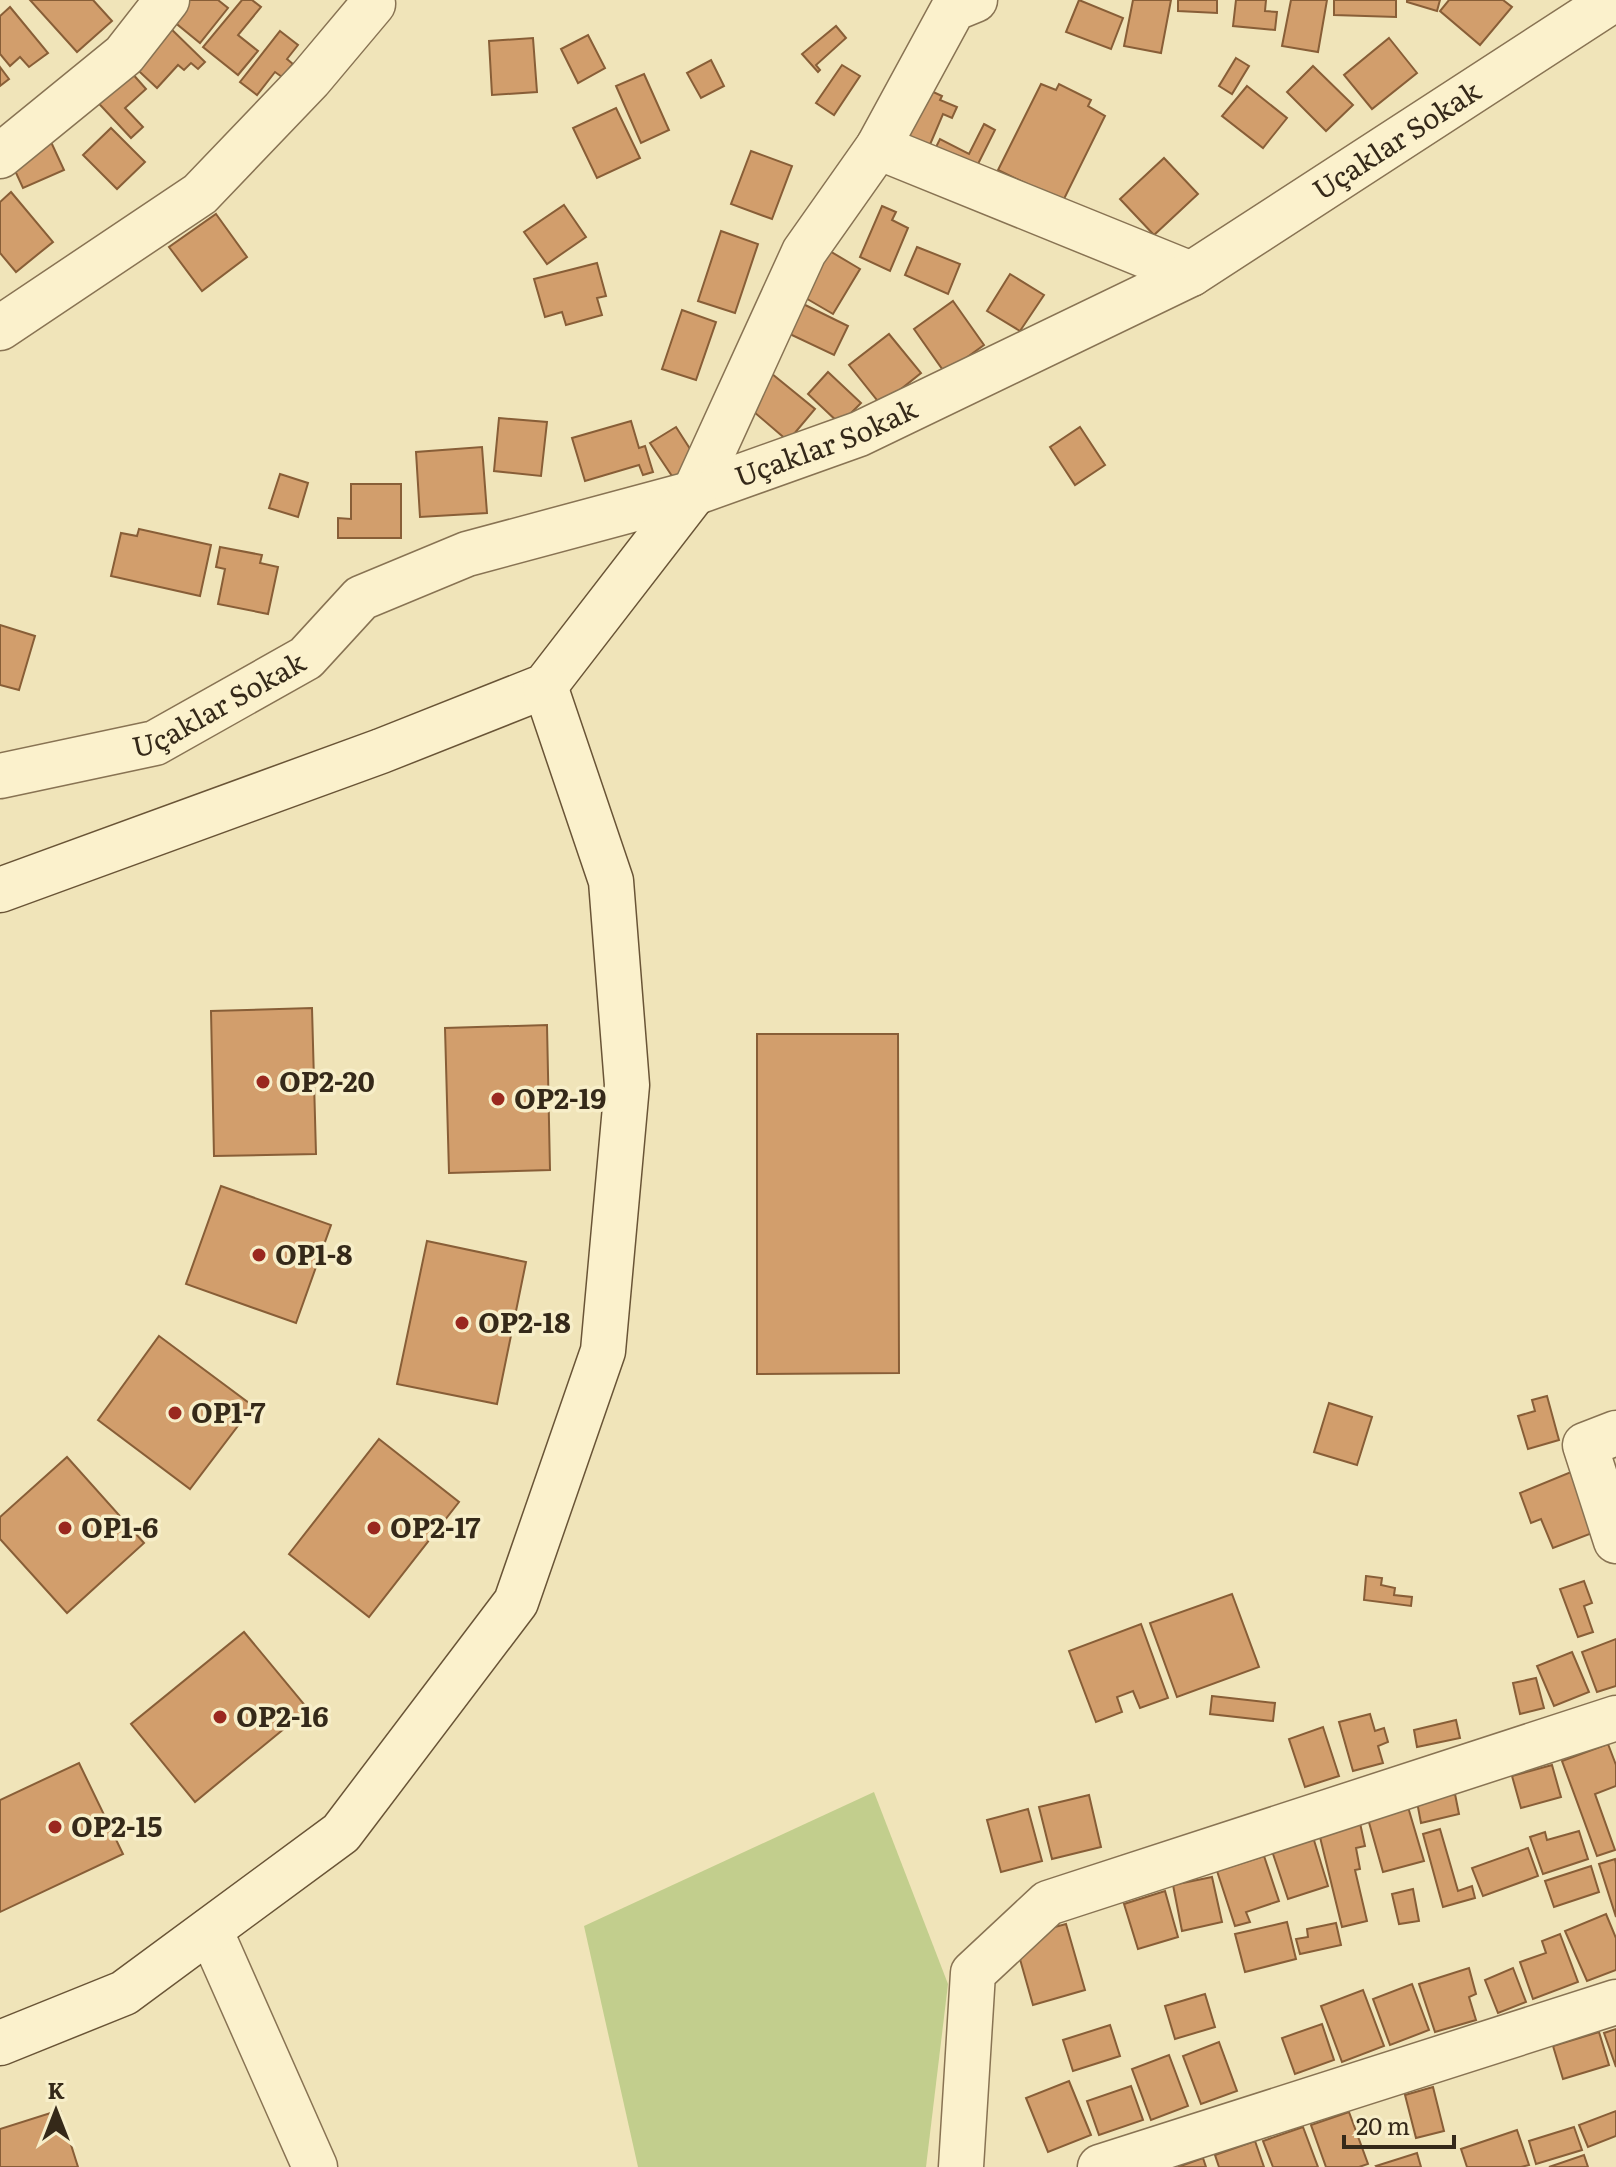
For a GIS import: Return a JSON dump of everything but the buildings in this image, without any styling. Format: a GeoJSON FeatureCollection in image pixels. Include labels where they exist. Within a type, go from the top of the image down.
{"type":"FeatureCollection","features":[{"type":"Feature","properties":{"kind":"street"},"geometry":{"type":"LineString","coordinates":[[0,156],[124,55],[167,0]]}},
{"type":"Feature","properties":{"kind":"street"},"geometry":{"type":"LineString","coordinates":[[0,890],[381,751],[545,686],[694,493],[804,252],[878,147],[953,9],[975,0]]}},
{"type":"Feature","properties":{"kind":"street","name":"Uçaklar Sokak"},"geometry":{"type":"LineString","coordinates":[[0,776],[155,743],[306,658],[361,598],[467,554],[694,493],[859,434],[1191,274],[1613,0]]}},
{"type":"Feature","properties":{"kind":"street"},"geometry":{"type":"LineString","coordinates":[[0,328],[200,194],[310,79],[374,1]]}},
{"type":"Feature","properties":{"kind":"street"},"geometry":{"type":"LineString","coordinates":[[878,147],[1191,274]]}},
{"type":"Feature","properties":{"kind":"street"},"geometry":{"type":"LineString","coordinates":[[0,2043],[124,1993],[341,1833],[516,1602],[603,1351],[627,1085],[611,881],[545,686]]}},
{"type":"Feature","properties":{"kind":"street"},"geometry":{"type":"LineString","coordinates":[[1616,1433],[1585,1445],[1616,1541]]}},
{"type":"Feature","properties":{"kind":"street"},"geometry":{"type":"LineString","coordinates":[[961,2167],[973,1973],[1048,1903],[1616,1718]]}},
{"type":"Feature","properties":{"kind":"street"},"geometry":{"type":"LineString","coordinates":[[210,1930],[315,2167]]}},
{"type":"Feature","properties":{"kind":"street"},"geometry":{"type":"LineString","coordinates":[[1100,2167],[1616,2002]]}},
{"type":"Feature","properties":{"kind":"green space"},"geometry":{"type":"Polygon","coordinates":[[[874,1792],[948,1984],[926,2167],[638,2167],[584,1926],[874,1792]]]}},
{"type":"Feature","properties":{"kind":"place","name":"OP2-20"},"geometry":{"type":"Point","coordinates":[263,1082]}},
{"type":"Feature","properties":{"kind":"place","name":"OP2-19"},"geometry":{"type":"Point","coordinates":[498,1099]}},
{"type":"Feature","properties":{"kind":"place","name":"OP1-8"},"geometry":{"type":"Point","coordinates":[259,1255]}},
{"type":"Feature","properties":{"kind":"place","name":"OP2-18"},"geometry":{"type":"Point","coordinates":[462,1323]}},
{"type":"Feature","properties":{"kind":"place","name":"OP1-7"},"geometry":{"type":"Point","coordinates":[175,1413]}},
{"type":"Feature","properties":{"kind":"place","name":"OP1-6"},"geometry":{"type":"Point","coordinates":[65,1528]}},
{"type":"Feature","properties":{"kind":"place","name":"OP2-17"},"geometry":{"type":"Point","coordinates":[374,1528]}},
{"type":"Feature","properties":{"kind":"place","name":"OP2-16"},"geometry":{"type":"Point","coordinates":[220,1717]}},
{"type":"Feature","properties":{"kind":"place","name":"OP2-15"},"geometry":{"type":"Point","coordinates":[55,1827]}}]}
